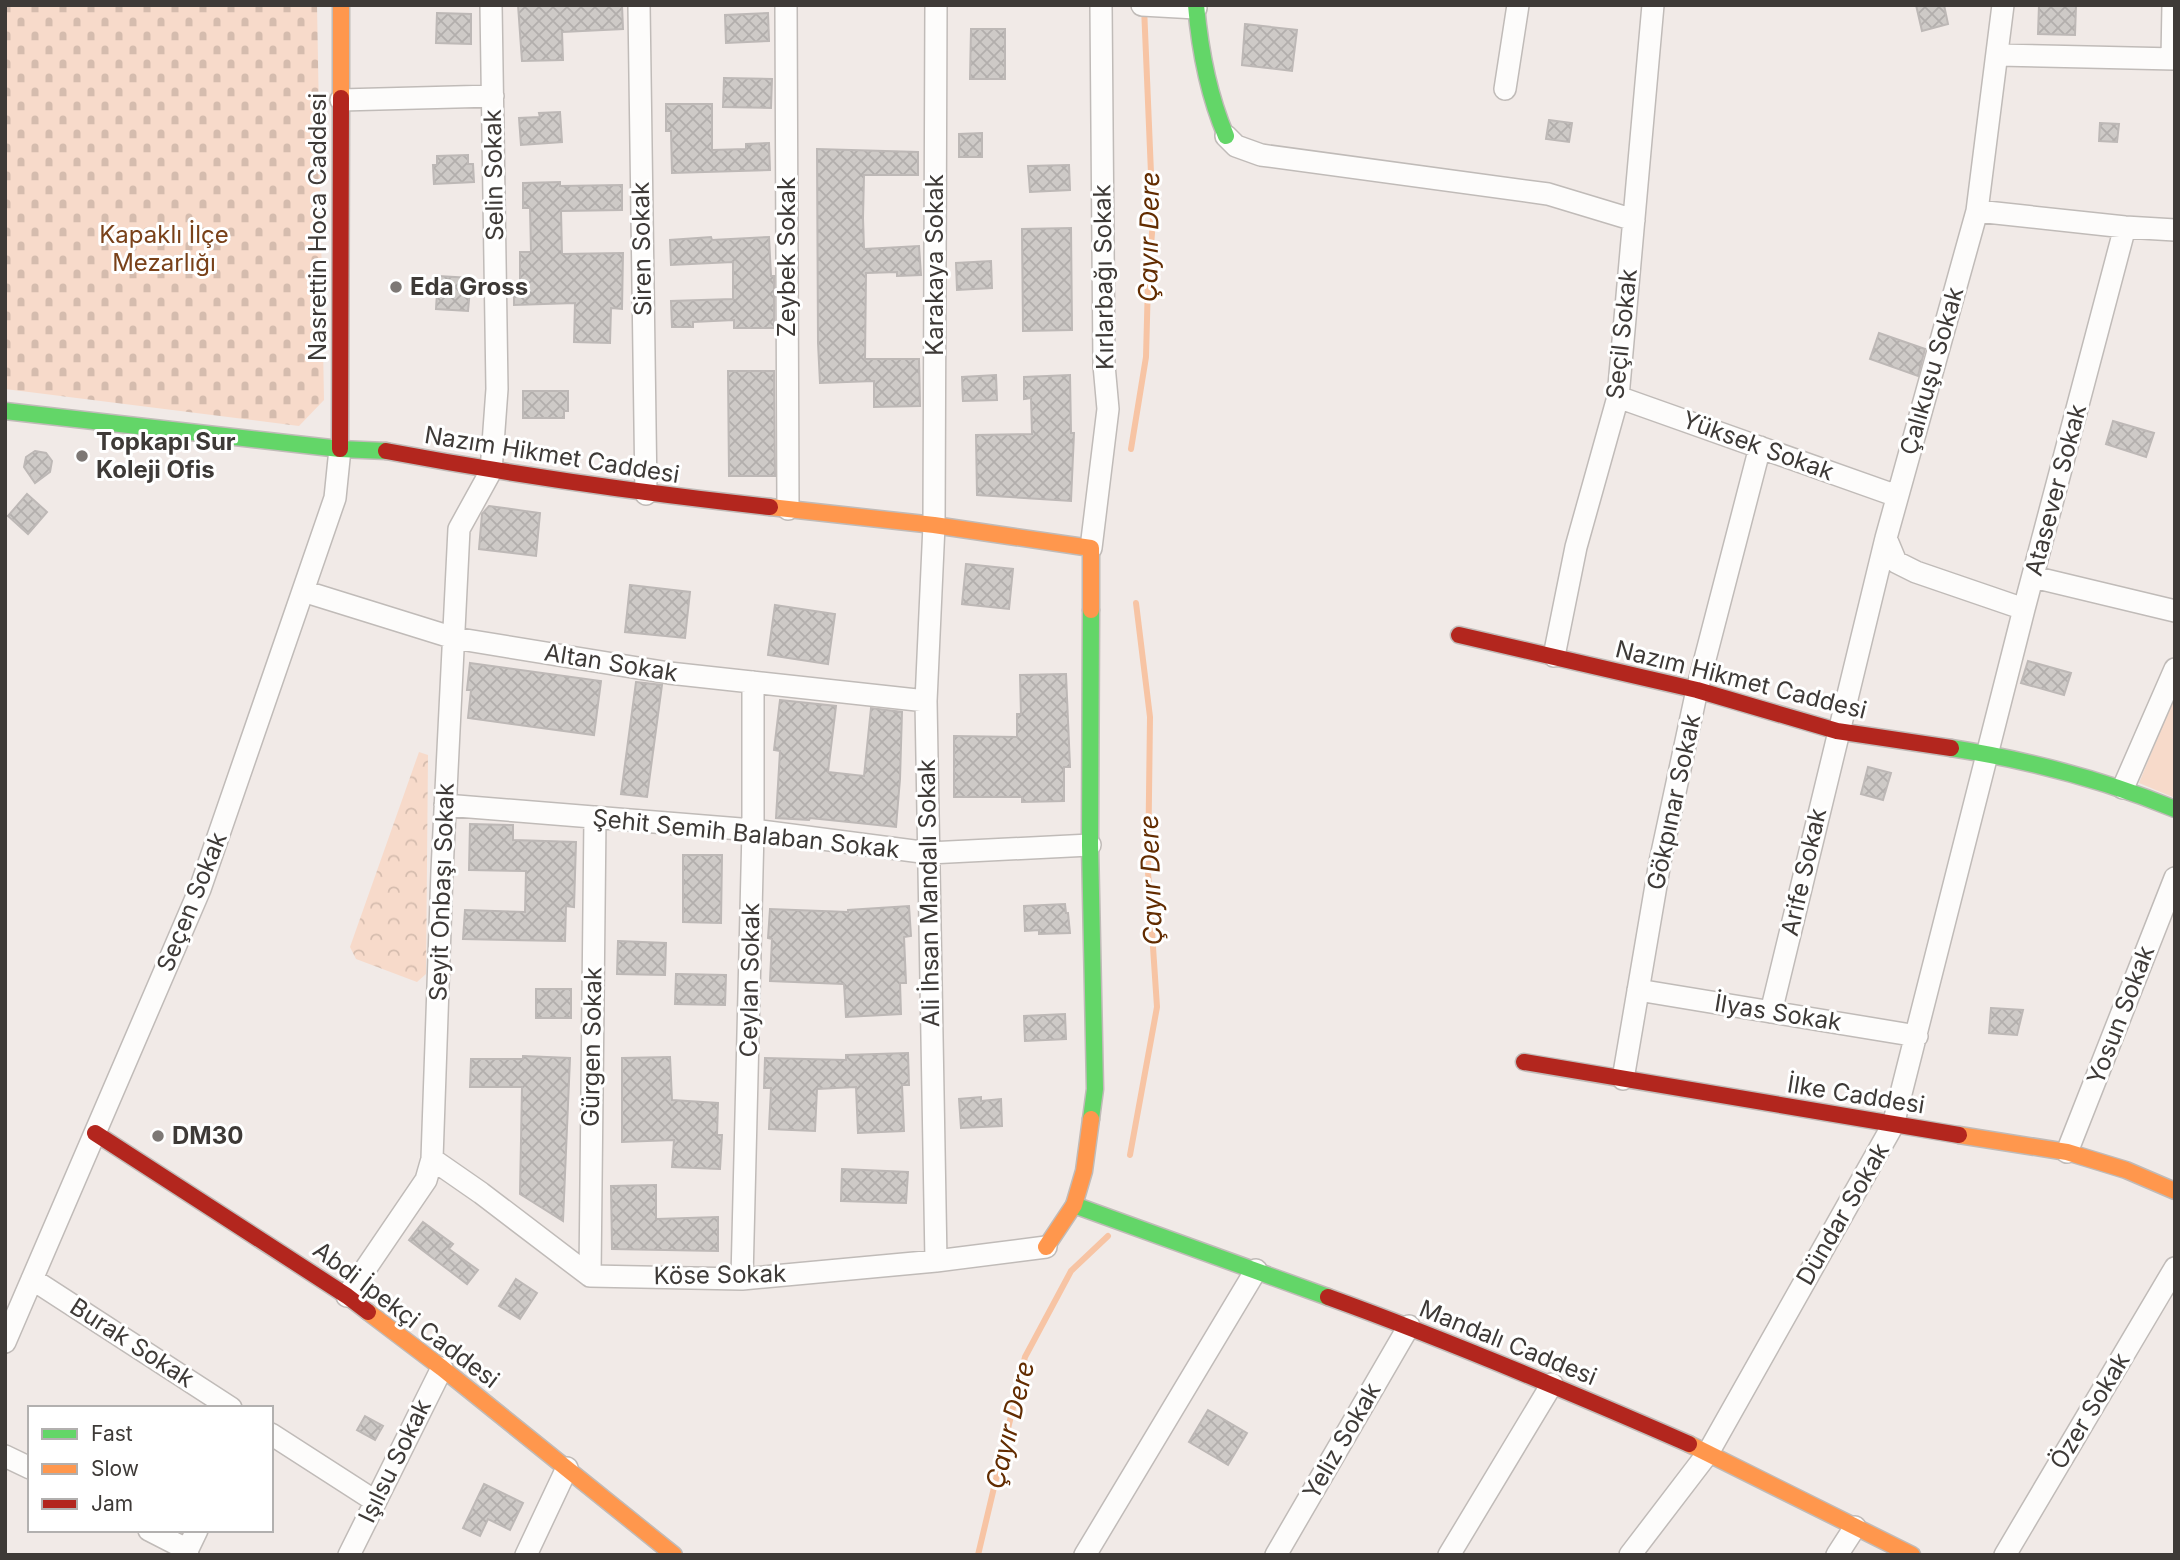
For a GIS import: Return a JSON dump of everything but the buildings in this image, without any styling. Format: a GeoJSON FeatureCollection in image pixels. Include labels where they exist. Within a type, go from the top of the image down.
{"type":"FeatureCollection","features":[{"type":"Feature","properties":{"kind":"street","name":"Nasrettin Hoca Caddesi"},"geometry":{"type":"LineString","coordinates":[[340,449],[341,5]]}},
{"type":"Feature","properties":{"kind":"street","name":"Selin Sokak"},"geometry":{"type":"LineString","coordinates":[[491,5],[497,389],[491,471]]}},
{"type":"Feature","properties":{"kind":"street","name":"Siren Sokak"},"geometry":{"type":"LineString","coordinates":[[639,5],[646,494]]}},
{"type":"Feature","properties":{"kind":"street","name":"Zeybek Sokak"},"geometry":{"type":"LineString","coordinates":[[786,5],[788,509]]}},
{"type":"Feature","properties":{"kind":"street","name":"Karakaya Sokak"},"geometry":{"type":"LineString","coordinates":[[934,525],[936,5]]}},
{"type":"Feature","properties":{"kind":"street"},"geometry":{"type":"LineString","coordinates":[[1100,5],[1115,5]]}},
{"type":"Feature","properties":{"kind":"street","name":"Kırlarbağı Sokak"},"geometry":{"type":"LineString","coordinates":[[1091,548],[1108,409],[1104,365],[1100,5]]}},
{"type":"Feature","properties":{"kind":"street"},"geometry":{"type":"LineString","coordinates":[[1142,5],[1196,6],[1205,81],[1226,136],[1236,146],[1261,155],[1548,194],[1634,220]]}},
{"type":"Feature","properties":{"kind":"street"},"geometry":{"type":"LineString","coordinates":[[1505,89],[1518,5]]}},
{"type":"Feature","properties":{"kind":"street","name":"Seçil Sokak"},"geometry":{"type":"LineString","coordinates":[[1554,656],[1576,547],[1618,397],[1653,5]]}},
{"type":"Feature","properties":{"kind":"street","name":"Çalıkuşu Sokak"},"geometry":{"type":"LineString","coordinates":[[1838,731],[1885,538],[1977,211],[2003,5]]}},
{"type":"Feature","properties":{"kind":"street"},"geometry":{"type":"LineString","coordinates":[[1998,55],[2173,59],[2173,5]]}},
{"type":"Feature","properties":{"kind":"street"},"geometry":{"type":"LineString","coordinates":[[341,100],[493,96]]}},
{"type":"Feature","properties":{"kind":"street"},"geometry":{"type":"LineString","coordinates":[[1977,211],[2125,228],[2175,230]]}},
{"type":"Feature","properties":{"kind":"street","name":"Atasever Sokak"},"geometry":{"type":"LineString","coordinates":[[1988,754],[2125,228]]}},
{"type":"Feature","properties":{"kind":"street","name":"Yüksek Sokak"},"geometry":{"type":"LineString","coordinates":[[1618,397],[1897,496]]}},
{"type":"Feature","properties":{"kind":"street","name":"Nazım Hikmet Caddesi"},"geometry":{"type":"LineString","coordinates":[[5,411],[340,449],[383,451],[491,471],[646,494],[934,525],[1091,548]]}},
{"type":"Feature","properties":{"kind":"street","name":"Gökpınar Sokak"},"geometry":{"type":"LineString","coordinates":[[1623,1079],[1660,862],[1697,690],[1760,447]]}},
{"type":"Feature","properties":{"kind":"street","name":"Seçen Sokak"},"geometry":{"type":"LineString","coordinates":[[5,1342],[200,889],[335,498],[340,449]]}},
{"type":"Feature","properties":{"kind":"street","name":"Seyit Onbaşı Sokak"},"geometry":{"type":"LineString","coordinates":[[347,1296],[426,1180],[432,1159],[445,805],[459,529],[491,471]]}},
{"type":"Feature","properties":{"kind":"street","name":"Ali İhsan Mandalı Sokak"},"geometry":{"type":"LineString","coordinates":[[934,525],[926,701],[936,1261]]}},
{"type":"Feature","properties":{"kind":"street"},"geometry":{"type":"LineString","coordinates":[[1885,538],[1896,562],[1916,572],[2024,609]]}},
{"type":"Feature","properties":{"kind":"street"},"geometry":{"type":"LineString","coordinates":[[1046,1247],[1074,1205],[1084,1171],[1094,1089],[1090,845],[1091,548]]}},
{"type":"Feature","properties":{"kind":"street"},"geometry":{"type":"LineString","coordinates":[[2033,577],[2175,611]]}},
{"type":"Feature","properties":{"kind":"street","name":"Altan Sokak"},"geometry":{"type":"LineString","coordinates":[[303,591],[454,638],[670,673],[926,701]]}},
{"type":"Feature","properties":{"kind":"street","name":"Nazım Hikmet Caddesi"},"geometry":{"type":"LineString","coordinates":[[1459,635],[1697,690],[1838,731],[1988,754],[2123,789],[2175,809]]}},
{"type":"Feature","properties":{"kind":"street"},"geometry":{"type":"LineString","coordinates":[[2123,789],[2175,669]]}},
{"type":"Feature","properties":{"kind":"street","name":"Ceylan Sokak"},"geometry":{"type":"LineString","coordinates":[[742,1279],[754,830],[753,682]]}},
{"type":"Feature","properties":{"kind":"street","name":"Arife Sokak"},"geometry":{"type":"LineString","coordinates":[[1771,1012],[1838,731]]}},
{"type":"Feature","properties":{"kind":"street","name":"Dündar Sokak"},"geometry":{"type":"LineString","coordinates":[[1630,1555],[1707,1453],[1893,1125],[1988,754]]}},
{"type":"Feature","properties":{"kind":"street","name":"Şehit Semih Balaban Sokak"},"geometry":{"type":"LineString","coordinates":[[445,805],[754,830],[929,853],[1090,845]]}},
{"type":"Feature","properties":{"kind":"street","name":"Gürgen Sokak"},"geometry":{"type":"LineString","coordinates":[[590,1276],[595,817]]}},
{"type":"Feature","properties":{"kind":"street","name":"Yosun Sokak"},"geometry":{"type":"LineString","coordinates":[[2067,1152],[2175,877]]}},
{"type":"Feature","properties":{"kind":"street","name":"İlyas Sokak"},"geometry":{"type":"LineString","coordinates":[[1638,990],[1917,1036]]}},
{"type":"Feature","properties":{"kind":"street","name":"İlke Caddesi"},"geometry":{"type":"LineString","coordinates":[[1524,1062],[2067,1152],[2126,1170],[2175,1191]]}},
{"type":"Feature","properties":{"kind":"street","name":"Abdi İpekçi Caddesi"},"geometry":{"type":"LineString","coordinates":[[95,1133],[347,1296],[442,1367],[674,1555]]}},
{"type":"Feature","properties":{"kind":"street"},"geometry":{"type":"LineString","coordinates":[[432,1159],[590,1276]]}},
{"type":"Feature","properties":{"kind":"street","name":"Mandalı Caddesi"},"geometry":{"type":"LineString","coordinates":[[1074,1205],[1409,1326],[1552,1384],[1707,1453],[1912,1555]]}},
{"type":"Feature","properties":{"kind":"street","name":"Köse Sokak"},"geometry":{"type":"LineString","coordinates":[[590,1276],[742,1279],[936,1261],[1046,1247]]}},
{"type":"Feature","properties":{"kind":"street","name":"Özer Sokak"},"geometry":{"type":"LineString","coordinates":[[2005,1555],[2175,1268]]}},
{"type":"Feature","properties":{"kind":"street"},"geometry":{"type":"LineString","coordinates":[[1085,1555],[1256,1270]]}},
{"type":"Feature","properties":{"kind":"street","name":"Burak Sokak"},"geometry":{"type":"LineString","coordinates":[[32,1279],[228,1406]]}},
{"type":"Feature","properties":{"kind":"street","name":"Yeliz Sokak"},"geometry":{"type":"LineString","coordinates":[[1276,1555],[1409,1326]]}},
{"type":"Feature","properties":{"kind":"street","name":"Işılsu Sokak"},"geometry":{"type":"LineString","coordinates":[[349,1555],[442,1367]]}},
{"type":"Feature","properties":{"kind":"street"},"geometry":{"type":"LineString","coordinates":[[1449,1555],[1552,1384]]}},
{"type":"Feature","properties":{"kind":"street"},"geometry":{"type":"LineString","coordinates":[[273,1435],[375,1502]]}},
{"type":"Feature","properties":{"kind":"street"},"geometry":{"type":"LineString","coordinates":[[5,1456],[28,1467]]}},
{"type":"Feature","properties":{"kind":"street"},"geometry":{"type":"LineString","coordinates":[[526,1555],[567,1468]]}},
{"type":"Feature","properties":{"kind":"street"},"geometry":{"type":"LineString","coordinates":[[1837,1555],[1855,1527]]}},
{"type":"Feature","properties":{"kind":"street"},"geometry":{"type":"LineString","coordinates":[[152,1532],[187,1553],[196,1532]]}},
{"type":"Feature","properties":{"kind":"green space","name":"Kapaklı İlçe Mezarlığı"},"geometry":{"type":"Polygon","coordinates":[[[5,5],[317,5],[324,400],[299,426],[5,389],[5,5]]]}},
{"type":"Feature","properties":{"kind":"green space"},"geometry":{"type":"Polygon","coordinates":[[[2175,695],[2175,798],[2139,783],[2175,695]]]}},
{"type":"Feature","properties":{"kind":"green space"},"geometry":{"type":"Polygon","coordinates":[[[419,752],[428,755],[426,974],[417,982],[356,959],[350,947],[419,752]]]}},
{"type":"Feature","properties":{"kind":"waterway","name":"Çayır Dere"},"geometry":{"type":"LineString","coordinates":[[1131,449],[1146,357],[1153,221],[1144,7]]}},
{"type":"Feature","properties":{"kind":"waterway","name":"Çayır Dere"},"geometry":{"type":"LineString","coordinates":[[1130,1155],[1157,1007],[1148,872],[1150,717],[1136,603]]}},
{"type":"Feature","properties":{"kind":"waterway","name":"Çayır Dere"},"geometry":{"type":"LineString","coordinates":[[978,1555],[1025,1357],[1071,1271],[1108,1236]]}},
{"type":"Feature","properties":{"kind":"traffic: fast"},"geometry":{"type":"LineString","coordinates":[[1196,5],[1206,72],[1226,136]]}},
{"type":"Feature","properties":{"kind":"traffic: fast"},"geometry":{"type":"LineString","coordinates":[[5,411],[340,449],[386,451]]}},
{"type":"Feature","properties":{"kind":"traffic: fast"},"geometry":{"type":"LineString","coordinates":[[1091,610],[1090,845],[1095,1089],[1091,1119]]}},
{"type":"Feature","properties":{"kind":"traffic: fast"},"geometry":{"type":"LineString","coordinates":[[1951,748],[2065,772],[2175,809]]}},
{"type":"Feature","properties":{"kind":"traffic: fast"},"geometry":{"type":"LineString","coordinates":[[1074,1205],[1328,1297]]}},
{"type":"Feature","properties":{"kind":"traffic: slow"},"geometry":{"type":"LineString","coordinates":[[341,5],[341,98]]}},
{"type":"Feature","properties":{"kind":"traffic: slow"},"geometry":{"type":"LineString","coordinates":[[770,507],[934,525],[1091,548],[1091,610]]}},
{"type":"Feature","properties":{"kind":"traffic: slow"},"geometry":{"type":"LineString","coordinates":[[1046,1247],[1074,1205],[1084,1171],[1091,1119]]}},
{"type":"Feature","properties":{"kind":"traffic: slow"},"geometry":{"type":"LineString","coordinates":[[1959,1135],[2067,1152],[2126,1170],[2175,1191]]}},
{"type":"Feature","properties":{"kind":"traffic: slow"},"geometry":{"type":"LineString","coordinates":[[368,1312],[442,1368],[674,1555]]}},
{"type":"Feature","properties":{"kind":"traffic: slow"},"geometry":{"type":"LineString","coordinates":[[1689,1444],[1912,1555]]}},
{"type":"Feature","properties":{"kind":"traffic: jam"},"geometry":{"type":"LineString","coordinates":[[340,449],[341,98]]}},
{"type":"Feature","properties":{"kind":"traffic: jam"},"geometry":{"type":"LineString","coordinates":[[386,451],[578,483],[770,507]]}},
{"type":"Feature","properties":{"kind":"traffic: jam"},"geometry":{"type":"LineString","coordinates":[[1459,635],[1697,690],[1837,731],[1951,748]]}},
{"type":"Feature","properties":{"kind":"traffic: jam"},"geometry":{"type":"LineString","coordinates":[[1524,1062],[1959,1135]]}},
{"type":"Feature","properties":{"kind":"traffic: jam"},"geometry":{"type":"LineString","coordinates":[[95,1133],[368,1312]]}},
{"type":"Feature","properties":{"kind":"traffic: jam"},"geometry":{"type":"LineString","coordinates":[[1328,1297],[1510,1367],[1689,1444]]}},
{"type":"Feature","properties":{"kind":"place","name":"Eda Gross"},"geometry":{"type":"Point","coordinates":[396,287]}},
{"type":"Feature","properties":{"kind":"place","name":"Topkapı Sur Koleji Ofis"},"geometry":{"type":"Point","coordinates":[82,456]}},
{"type":"Feature","properties":{"kind":"place","name":"DM30"},"geometry":{"type":"Point","coordinates":[158,1136]}}]}
